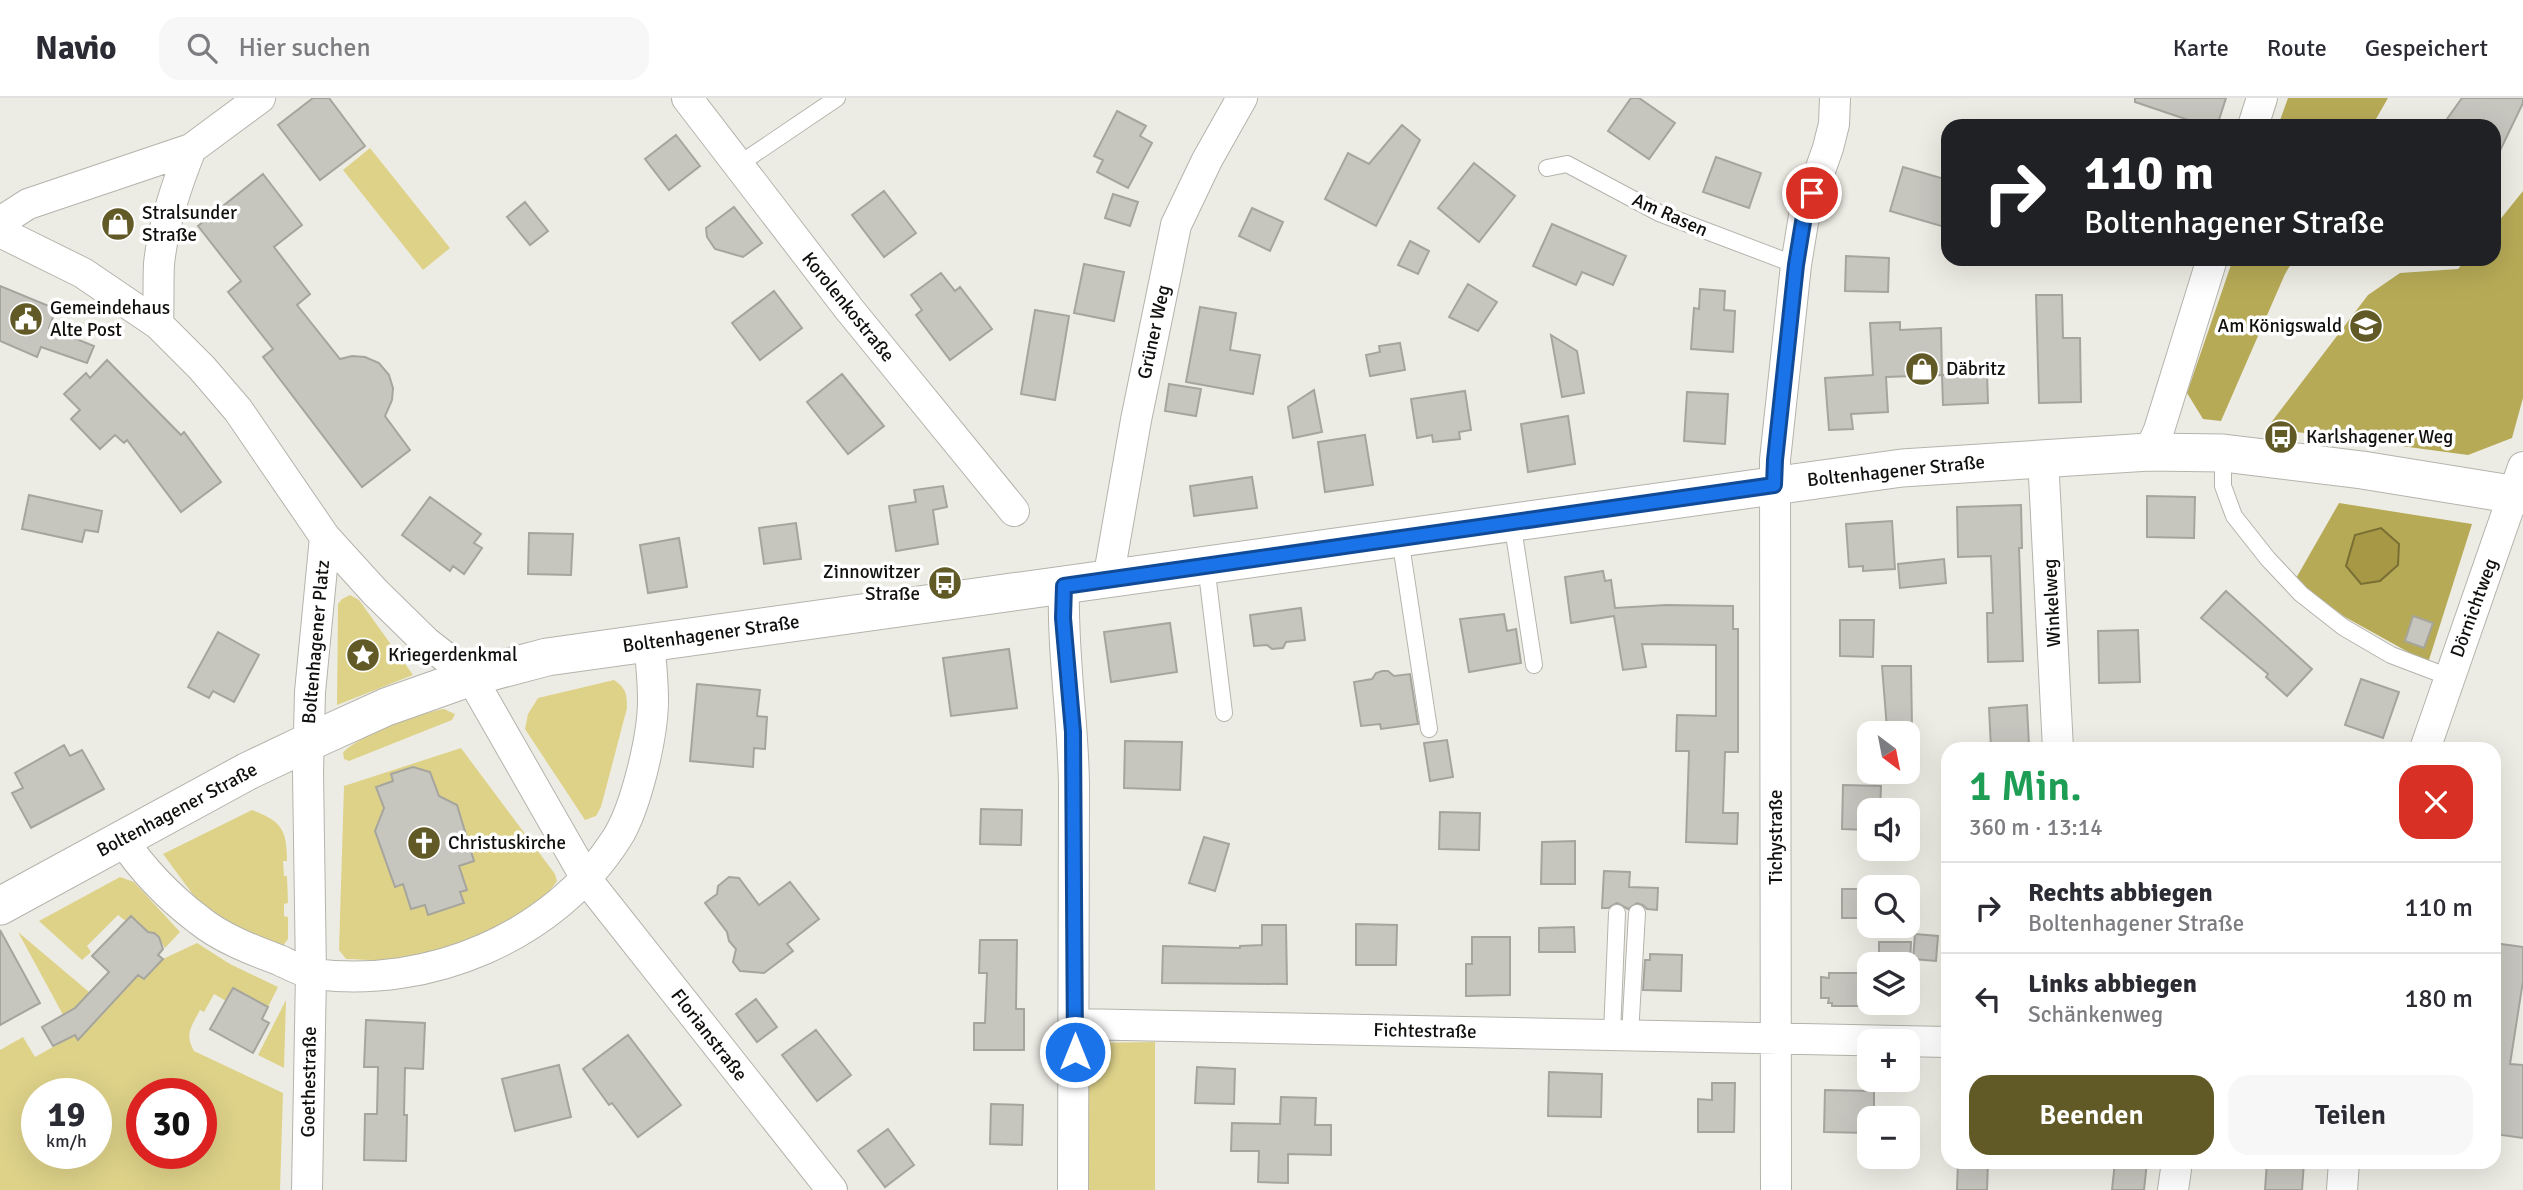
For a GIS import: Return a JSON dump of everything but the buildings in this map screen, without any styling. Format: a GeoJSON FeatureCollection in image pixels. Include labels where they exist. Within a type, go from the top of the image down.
{"type":"FeatureCollection","features":[{"type":"Feature","properties":{"kind":"street"},"geometry":{"type":"LineString","coordinates":[[0,222],[28,204],[191,149],[260,98]]}},
{"type":"Feature","properties":{"kind":"street","name":"Korolenkostraße"},"geometry":{"type":"LineString","coordinates":[[687,98],[849,309],[1014,511]]}},
{"type":"Feature","properties":{"kind":"street","name":"Grüner Weg"},"geometry":{"type":"LineString","coordinates":[[1108,580],[1136,420],[1176,225],[1206,160],[1242,98]]}},
{"type":"Feature","properties":{"kind":"street","name":"Tichystraße"},"geometry":{"type":"LineString","coordinates":[[1776,1190],[1775,460],[1796,265],[1804,216],[1828,148],[1834,124],[1835,98]]}},
{"type":"Feature","properties":{"kind":"street"},"geometry":{"type":"LineString","coordinates":[[2255,119],[2262,98]]}},
{"type":"Feature","properties":{"kind":"street"},"geometry":{"type":"LineString","coordinates":[[158,324],[159,264],[173,194],[191,149]]}},
{"type":"Feature","properties":{"kind":"street"},"geometry":{"type":"LineString","coordinates":[[0,232],[83,273],[158,324],[202,368],[238,410],[325,537]]}},
{"type":"Feature","properties":{"kind":"street"},"geometry":{"type":"LineString","coordinates":[[2149,452],[2159,430],[2210,266]]}},
{"type":"Feature","properties":{"kind":"street","name":"Boltenhagener Straße"},"geometry":{"type":"LineString","coordinates":[[0,906],[248,771],[309,742],[386,707],[471,677],[547,657],[1902,468],[2149,452],[2223,453],[2520,486]]}},
{"type":"Feature","properties":{"kind":"street","name":"Winkelweg"},"geometry":{"type":"LineString","coordinates":[[2043,457],[2058,742]]}},
{"type":"Feature","properties":{"kind":"street","name":"Dörnichtweg"},"geometry":{"type":"LineString","coordinates":[[2427,742],[2520,486]]}},
{"type":"Feature","properties":{"kind":"street","name":"Boltenhagener Platz"},"geometry":{"type":"LineString","coordinates":[[325,537],[374,592],[426,642],[471,677],[587,880]]}},
{"type":"Feature","properties":{"kind":"street","name":"Boltenhagener Platz"},"geometry":{"type":"LineString","coordinates":[[311,974],[310,692],[325,537]]}},
{"type":"Feature","properties":{"kind":"street"},"geometry":{"type":"LineString","coordinates":[[1064,586],[1063,618],[1073,732],[1073,1190]]}},
{"type":"Feature","properties":{"kind":"street"},"geometry":{"type":"LineString","coordinates":[[122,839],[136,860],[200,921],[251,949],[311,974],[375,977],[455,962],[527,929],[587,880],[618,836],[636,796],[653,703],[649,642]]}},
{"type":"Feature","properties":{"kind":"street","name":"Florianstraße"},"geometry":{"type":"LineString","coordinates":[[587,880],[832,1190]]}},
{"type":"Feature","properties":{"kind":"street","name":"Goethestraße"},"geometry":{"type":"LineString","coordinates":[[307,1190],[311,974]]}},
{"type":"Feature","properties":{"kind":"street","name":"Fichtestraße"},"geometry":{"type":"LineString","coordinates":[[1075,1024],[1776,1037]]}},
{"type":"Feature","properties":{"kind":"street"},"geometry":{"type":"LineString","coordinates":[[1776,1037],[1941,1042]]}},
{"type":"Feature","properties":{"kind":"street"},"geometry":{"type":"LineString","coordinates":[[2173,1190],[2176,1169]]}},
{"type":"Feature","properties":{"kind":"street"},"geometry":{"type":"LineString","coordinates":[[2342,1190],[2344,1169]]}},
{"type":"Feature","properties":{"kind":"lane"},"geometry":{"type":"LineString","coordinates":[[738,165],[837,98]]}},
{"type":"Feature","properties":{"kind":"lane","name":"Am Rasen"},"geometry":{"type":"LineString","coordinates":[[1547,168],[1567,164],[1659,213],[1796,265]]}},
{"type":"Feature","properties":{"kind":"lane"},"geometry":{"type":"LineString","coordinates":[[2223,453],[2223,486],[2234,516],[2267,559],[2301,594],[2343,626],[2391,654],[2449,677]]}},
{"type":"Feature","properties":{"kind":"lane"},"geometry":{"type":"LineString","coordinates":[[1512,521],[1534,665]]}},
{"type":"Feature","properties":{"kind":"lane"},"geometry":{"type":"LineString","coordinates":[[1400,538],[1429,729]]}},
{"type":"Feature","properties":{"kind":"lane"},"geometry":{"type":"LineString","coordinates":[[1206,565],[1224,713]]}},
{"type":"Feature","properties":{"kind":"lane"},"geometry":{"type":"LineString","coordinates":[[1617,913],[1621,1034]]}},
{"type":"Feature","properties":{"kind":"lane"},"geometry":{"type":"LineString","coordinates":[[1621,1034],[1637,913]]}},
{"type":"Feature","properties":{"kind":"shaded area"},"geometry":{"type":"Polygon","coordinates":[[[2288,98],[2388,98],[2376,119],[2280,119],[2288,98]]]}},
{"type":"Feature","properties":{"kind":"shaded area"},"geometry":{"type":"Polygon","coordinates":[[[370,148],[450,248],[423,270],[343,170],[370,148]]]}},
{"type":"Feature","properties":{"kind":"shaded area"},"geometry":{"type":"Polygon","coordinates":[[[2523,191],[2523,398],[2512,438],[2468,455],[2267,428],[2368,295],[2400,273],[2458,269],[2461,266],[2501,266],[2501,218],[2523,191]]]}},
{"type":"Feature","properties":{"kind":"shaded area"},"geometry":{"type":"Polygon","coordinates":[[[2231,266],[2290,266],[2221,421],[2203,419],[2187,393],[2231,266]]]}},
{"type":"Feature","properties":{"kind":"shaded area"},"geometry":{"type":"Polygon","coordinates":[[[2339,503],[2472,524],[2428,663],[2345,617],[2295,580],[2339,503]]]}},
{"type":"Feature","properties":{"kind":"shaded area"},"geometry":{"type":"Polygon","coordinates":[[[2381,528],[2399,544],[2398,565],[2380,581],[2361,584],[2346,566],[2355,535],[2381,528]]]}},
{"type":"Feature","properties":{"kind":"shaded area"},"geometry":{"type":"Polygon","coordinates":[[[350,595],[359,600],[413,675],[337,705],[338,604],[350,595]]]}},
{"type":"Feature","properties":{"kind":"shaded area"},"geometry":{"type":"Polygon","coordinates":[[[614,680],[625,692],[627,708],[601,807],[596,816],[585,820],[525,729],[528,714],[538,698],[614,680]]]}},
{"type":"Feature","properties":{"kind":"shaded area"},"geometry":{"type":"Polygon","coordinates":[[[444,709],[455,714],[452,720],[349,761],[344,759],[343,753],[350,747],[375,733],[444,709]]]}},
{"type":"Feature","properties":{"kind":"shaded area"},"geometry":{"type":"Polygon","coordinates":[[[461,748],[555,874],[557,881],[526,910],[505,923],[456,944],[432,952],[389,960],[346,959],[339,950],[344,786],[461,748]]]}},
{"type":"Feature","properties":{"kind":"shaded area"},"geometry":{"type":"Polygon","coordinates":[[[252,810],[276,823],[286,841],[287,861],[283,861],[284,876],[287,876],[288,903],[284,904],[284,916],[288,917],[288,939],[282,947],[247,935],[197,900],[163,854],[252,810]]]}},
{"type":"Feature","properties":{"kind":"shaded area"},"geometry":{"type":"Polygon","coordinates":[[[120,877],[134,882],[180,932],[165,948],[156,936],[118,915],[87,946],[91,952],[82,960],[39,921],[120,877]]]}},
{"type":"Feature","properties":{"kind":"shaded area"},"geometry":{"type":"Polygon","coordinates":[[[18,932],[108,1008],[138,975],[144,979],[163,959],[197,943],[230,964],[278,987],[268,1007],[233,988],[226,1001],[214,994],[204,1012],[200,1010],[189,1035],[194,1051],[283,1093],[280,1190],[0,1190],[0,1050],[23,1037],[35,1057],[74,1035],[18,932]]]}},
{"type":"Feature","properties":{"kind":"shaded area"},"geometry":{"type":"Polygon","coordinates":[[[286,1000],[284,1068],[258,1055],[286,1000]]]}},
{"type":"Feature","properties":{"kind":"shaded area"},"geometry":{"type":"Polygon","coordinates":[[[1155,1042],[1155,1190],[1088,1190],[1087,1043],[1155,1042]]]}},
{"type":"Feature","properties":{"kind":"place","name":"Stralsunder Straße"},"geometry":{"type":"Point","coordinates":[118,224]}},
{"type":"Feature","properties":{"kind":"place","name":"Gemeindehaus Alte Post"},"geometry":{"type":"Point","coordinates":[26,319]}},
{"type":"Feature","properties":{"kind":"place","name":"Am Königswald"},"geometry":{"type":"Point","coordinates":[2366,326]}},
{"type":"Feature","properties":{"kind":"place","name":"Däbritz"},"geometry":{"type":"Point","coordinates":[1922,369]}},
{"type":"Feature","properties":{"kind":"place","name":"Karlshagener Weg"},"geometry":{"type":"Point","coordinates":[2281,437]}},
{"type":"Feature","properties":{"kind":"place","name":"Zinnowitzer Straße"},"geometry":{"type":"Point","coordinates":[945,583]}},
{"type":"Feature","properties":{"kind":"place","name":"Kriegerdenkmal"},"geometry":{"type":"Point","coordinates":[363,655]}},
{"type":"Feature","properties":{"kind":"place","name":"Christuskirche"},"geometry":{"type":"Point","coordinates":[424,843]}},
{"type":"Feature","properties":{"kind":"route"},"geometry":{"type":"LineString","coordinates":[[1075,1052],[1073,732],[1063,618],[1064,586],[1774,485],[1796,265],[1804,216],[1812,193]]}}]}
